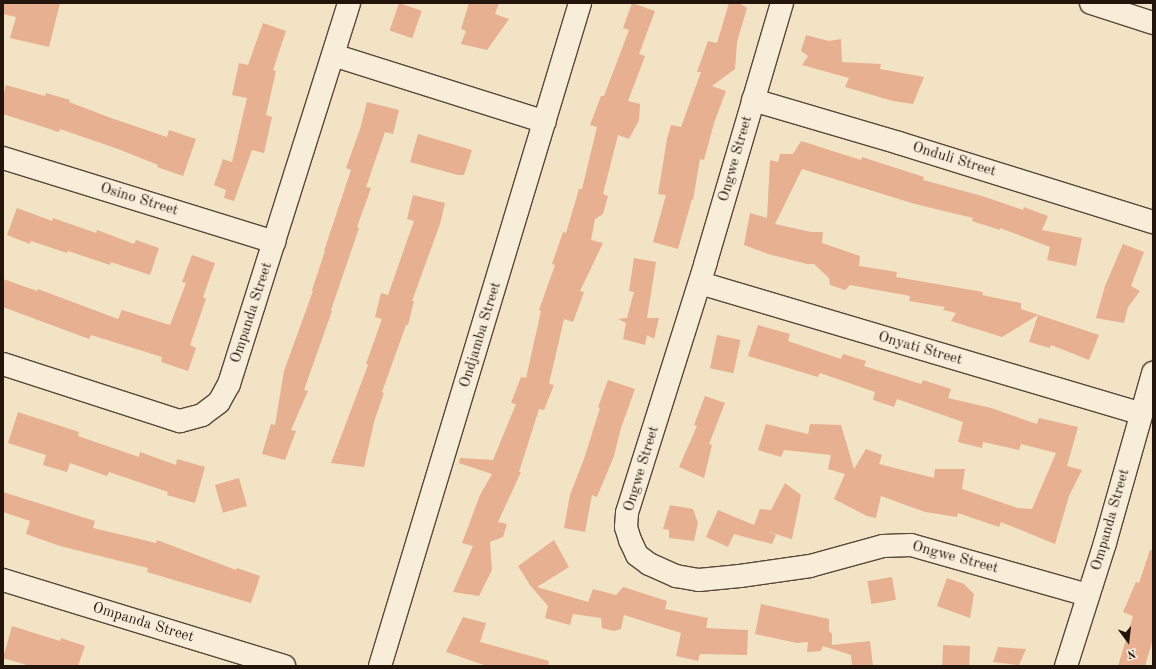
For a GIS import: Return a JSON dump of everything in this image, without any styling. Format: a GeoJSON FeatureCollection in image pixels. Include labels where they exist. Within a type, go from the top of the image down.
{"type":"FeatureCollection","features":[{"type":"Feature","properties":{"kind":"street","name":"Ompanda Street"},"geometry":{"type":"LineString","coordinates":[[3,364],[180,421],[202,415],[219,402],[229,384],[349,3]]}},
{"type":"Feature","properties":{"kind":"street","name":"Ondjamba Street"},"geometry":{"type":"LineString","coordinates":[[380,666],[580,3]]}},
{"type":"Feature","properties":{"kind":"street","name":"Ongwe Street"},"geometry":{"type":"LineString","coordinates":[[782,3],[700,283],[627,513],[626,527],[637,555],[649,564],[676,576],[699,580],[810,566],[883,546],[911,545],[1088,595]]}},
{"type":"Feature","properties":{"kind":"street"},"geometry":{"type":"LineString","coordinates":[[1091,3],[1153,23]]}},
{"type":"Feature","properties":{"kind":"street"},"geometry":{"type":"LineString","coordinates":[[333,55],[545,122]]}},
{"type":"Feature","properties":{"kind":"street","name":"Onduli Street"},"geometry":{"type":"LineString","coordinates":[[754,100],[899,143],[1153,222]]}},
{"type":"Feature","properties":{"kind":"street","name":"Osino Street"},"geometry":{"type":"LineString","coordinates":[[3,158],[274,242]]}},
{"type":"Feature","properties":{"kind":"street","name":"Onyati Street"},"geometry":{"type":"LineString","coordinates":[[700,283],[1141,414]]}},
{"type":"Feature","properties":{"kind":"street","name":"Ompanda Street"},"geometry":{"type":"LineString","coordinates":[[1066,666],[1153,373]]}},
{"type":"Feature","properties":{"kind":"street","name":"Ompanda Street"},"geometry":{"type":"LineString","coordinates":[[3,580],[284,666]]}},
{"type":"Feature","properties":{"kind":"building"},"geometry":{"type":"Polygon","coordinates":[[[3,3],[60,3],[49,47],[10,38],[16,17],[3,14],[3,3]]]}},
{"type":"Feature","properties":{"kind":"building"},"geometry":{"type":"Polygon","coordinates":[[[399,3],[422,11],[412,38],[390,30],[399,3]]]}},
{"type":"Feature","properties":{"kind":"building"},"geometry":{"type":"Polygon","coordinates":[[[469,3],[499,3],[495,14],[509,19],[487,50],[461,44],[466,31],[461,29],[469,3]]]}},
{"type":"Feature","properties":{"kind":"building"},"geometry":{"type":"Polygon","coordinates":[[[632,3],[655,11],[639,54],[645,56],[628,101],[640,104],[639,120],[629,139],[618,135],[603,194],[608,196],[603,214],[595,219],[591,240],[603,243],[580,291],[584,292],[573,322],[564,319],[549,384],[554,385],[544,410],[539,409],[519,472],[521,472],[498,522],[507,524],[503,537],[490,542],[492,570],[479,596],[453,592],[473,546],[462,543],[480,495],[492,474],[459,463],[460,458],[493,460],[516,404],[511,403],[521,377],[526,378],[541,311],[539,310],[555,265],[552,264],[563,232],[566,233],[579,189],[582,189],[597,127],[590,125],[601,96],[604,96],[629,30],[623,28],[632,3]]]}},
{"type":"Feature","properties":{"kind":"building"},"geometry":{"type":"Polygon","coordinates":[[[729,3],[739,3],[747,8],[737,42],[735,69],[712,86],[726,91],[714,123],[704,160],[700,159],[693,200],[692,199],[678,249],[653,242],[666,195],[658,194],[667,139],[671,125],[681,127],[701,72],[697,72],[708,41],[717,43],[729,3]]]}},
{"type":"Feature","properties":{"kind":"building"},"geometry":{"type":"Polygon","coordinates":[[[263,23],[286,31],[273,70],[276,71],[266,115],[272,117],[264,153],[252,150],[234,201],[224,198],[226,190],[214,185],[223,159],[232,162],[247,98],[232,95],[239,63],[248,65],[263,23]]]}},
{"type":"Feature","properties":{"kind":"building"},"geometry":{"type":"Polygon","coordinates":[[[806,35],[829,41],[841,39],[842,62],[881,64],[880,69],[924,77],[913,104],[893,101],[845,87],[849,78],[802,65],[808,56],[801,51],[806,35]]]}},
{"type":"Feature","properties":{"kind":"building"},"geometry":{"type":"Polygon","coordinates":[[[6,85],[45,96],[46,93],[70,100],[69,102],[167,137],[169,130],[196,139],[183,176],[157,167],[158,165],[118,149],[60,129],[59,132],[3,114],[3,97],[6,85]]]}},
{"type":"Feature","properties":{"kind":"building"},"geometry":{"type":"Polygon","coordinates":[[[367,102],[399,110],[393,134],[385,132],[366,187],[371,188],[357,227],[359,228],[331,310],[332,311],[304,390],[308,391],[291,430],[296,431],[285,460],[262,454],[271,424],[275,425],[284,371],[313,291],[312,290],[324,251],[351,170],[346,168],[360,129],[367,102]]]}},
{"type":"Feature","properties":{"kind":"building"},"geometry":{"type":"Polygon","coordinates":[[[418,134],[472,150],[464,175],[458,175],[410,162],[418,134]]]}},
{"type":"Feature","properties":{"kind":"building"},"geometry":{"type":"Polygon","coordinates":[[[801,141],[861,160],[862,157],[924,177],[923,180],[982,196],[1023,210],[1024,207],[1048,216],[1042,230],[1082,238],[1076,266],[1047,260],[1050,247],[1000,228],[1000,230],[972,221],[973,218],[915,204],[802,169],[775,224],[811,232],[823,232],[822,243],[860,256],[859,266],[897,272],[896,277],[983,292],[982,295],[1021,303],[1021,309],[1099,335],[1089,360],[1051,345],[1050,348],[1029,342],[1038,315],[1002,337],[951,321],[956,313],[943,310],[945,307],[909,301],[910,296],[850,285],[845,290],[830,285],[829,278],[814,264],[807,264],[768,254],[744,245],[750,213],[767,218],[770,160],[778,162],[780,154],[793,154],[801,141]]]}},
{"type":"Feature","properties":{"kind":"building"},"geometry":{"type":"Polygon","coordinates":[[[413,195],[445,203],[440,224],[412,301],[414,301],[408,325],[406,325],[382,392],[384,393],[374,422],[364,467],[331,463],[368,365],[366,364],[382,319],[375,317],[381,293],[388,295],[414,221],[407,219],[413,195]]]}},
{"type":"Feature","properties":{"kind":"building"},"geometry":{"type":"Polygon","coordinates":[[[17,208],[52,221],[53,218],[96,233],[97,230],[134,244],[136,240],[159,248],[150,275],[111,262],[110,265],[31,241],[30,244],[7,235],[17,208]]]}},
{"type":"Feature","properties":{"kind":"building"},"geometry":{"type":"Polygon","coordinates":[[[1123,244],[1144,252],[1131,286],[1140,291],[1128,307],[1124,323],[1096,318],[1105,286],[1123,244]]]}},
{"type":"Feature","properties":{"kind":"building"},"geometry":{"type":"Polygon","coordinates":[[[192,255],[215,263],[203,297],[206,299],[190,345],[196,348],[188,371],[161,362],[162,357],[91,335],[89,339],[3,307],[3,279],[37,291],[38,289],[118,319],[122,310],[170,325],[186,283],[182,282],[192,255]]]}},
{"type":"Feature","properties":{"kind":"building"},"geometry":{"type":"Polygon","coordinates":[[[634,258],[656,262],[647,318],[659,318],[654,339],[647,335],[645,345],[623,339],[626,323],[618,319],[627,318],[634,292],[629,291],[634,258]]]}},
{"type":"Feature","properties":{"kind":"building"},"geometry":{"type":"Polygon","coordinates":[[[758,325],[790,334],[788,341],[841,359],[843,354],[866,361],[864,366],[921,384],[923,380],[951,389],[948,398],[991,408],[1037,424],[1039,418],[1078,427],[1067,466],[1082,470],[1069,496],[1055,544],[1001,522],[999,527],[958,513],[957,517],[925,512],[881,496],[876,518],[867,516],[834,499],[845,474],[828,469],[831,455],[784,450],[781,457],[758,450],[766,424],[808,434],[810,424],[841,425],[854,469],[866,449],[882,455],[879,464],[934,478],[935,469],[965,469],[962,489],[1018,508],[1032,509],[1056,453],[1021,444],[1019,450],[983,442],[982,448],[958,442],[963,422],[897,399],[894,407],[873,400],[875,392],[820,373],[818,377],[748,356],[758,325]]]}},
{"type":"Feature","properties":{"kind":"building"},"geometry":{"type":"Polygon","coordinates":[[[717,335],[740,340],[733,373],[710,368],[717,335]]]}},
{"type":"Feature","properties":{"kind":"building"},"geometry":{"type":"Polygon","coordinates":[[[608,380],[635,389],[621,428],[614,456],[597,497],[592,495],[585,532],[564,528],[570,495],[584,459],[600,408],[598,407],[608,380]]]}},
{"type":"Feature","properties":{"kind":"building"},"geometry":{"type":"Polygon","coordinates":[[[705,396],[725,403],[709,444],[712,445],[704,478],[679,467],[697,426],[694,425],[705,396]]]}},
{"type":"Feature","properties":{"kind":"building"},"geometry":{"type":"Polygon","coordinates":[[[18,412],[79,432],[78,436],[139,457],[140,452],[176,465],[177,459],[205,467],[195,503],[167,495],[168,492],[109,472],[107,476],[70,463],[67,472],[43,465],[46,455],[8,443],[18,412]]]}},
{"type":"Feature","properties":{"kind":"building"},"geometry":{"type":"Polygon","coordinates":[[[239,478],[247,506],[223,513],[215,485],[239,478]]]}},
{"type":"Feature","properties":{"kind":"building"},"geometry":{"type":"Polygon","coordinates":[[[785,483],[801,495],[792,539],[766,531],[776,535],[772,544],[734,534],[728,547],[706,537],[718,510],[754,525],[760,509],[771,510],[785,483]]]}},
{"type":"Feature","properties":{"kind":"building"},"geometry":{"type":"Polygon","coordinates":[[[3,492],[95,521],[93,528],[156,543],[157,540],[236,570],[237,568],[260,576],[251,603],[147,572],[148,568],[60,546],[26,534],[30,521],[3,512],[3,492]]]}},
{"type":"Feature","properties":{"kind":"building"},"geometry":{"type":"Polygon","coordinates":[[[670,505],[693,509],[698,523],[694,541],[669,538],[669,530],[663,529],[670,505]]]}},
{"type":"Feature","properties":{"kind":"building"},"geometry":{"type":"Polygon","coordinates":[[[554,540],[569,567],[537,587],[588,602],[593,589],[616,595],[623,587],[667,601],[665,609],[708,618],[706,628],[748,630],[747,655],[700,654],[698,661],[676,656],[681,633],[624,615],[621,629],[614,631],[602,628],[601,618],[573,614],[570,625],[545,618],[548,606],[530,585],[518,566],[554,540]]]}},
{"type":"Feature","properties":{"kind":"building"},"geometry":{"type":"Polygon","coordinates":[[[1150,550],[1153,550],[1153,639],[1145,666],[1118,666],[1133,616],[1123,612],[1136,582],[1139,583],[1150,550]]]}},
{"type":"Feature","properties":{"kind":"building"},"geometry":{"type":"Polygon","coordinates":[[[892,577],[896,600],[871,604],[867,581],[892,577]]]}},
{"type":"Feature","properties":{"kind":"building"},"geometry":{"type":"Polygon","coordinates":[[[947,578],[964,584],[974,594],[970,618],[937,606],[947,578]]]}},
{"type":"Feature","properties":{"kind":"building"},"geometry":{"type":"Polygon","coordinates":[[[761,604],[829,619],[829,631],[832,634],[832,645],[870,641],[873,666],[852,666],[851,655],[823,646],[821,651],[807,652],[808,642],[797,643],[755,634],[761,604]]]}},
{"type":"Feature","properties":{"kind":"building"},"geometry":{"type":"Polygon","coordinates":[[[463,617],[486,623],[480,642],[549,661],[548,666],[487,666],[446,652],[463,617]]]}},
{"type":"Feature","properties":{"kind":"building"},"geometry":{"type":"Polygon","coordinates":[[[12,626],[60,641],[61,638],[85,646],[78,666],[30,666],[3,658],[12,626]]]}},
{"type":"Feature","properties":{"kind":"building"},"geometry":{"type":"Polygon","coordinates":[[[943,645],[970,646],[969,666],[942,666],[943,645]]]}},
{"type":"Feature","properties":{"kind":"building"},"geometry":{"type":"Polygon","coordinates":[[[998,647],[1026,649],[1019,665],[993,662],[998,647]]]}}]}
